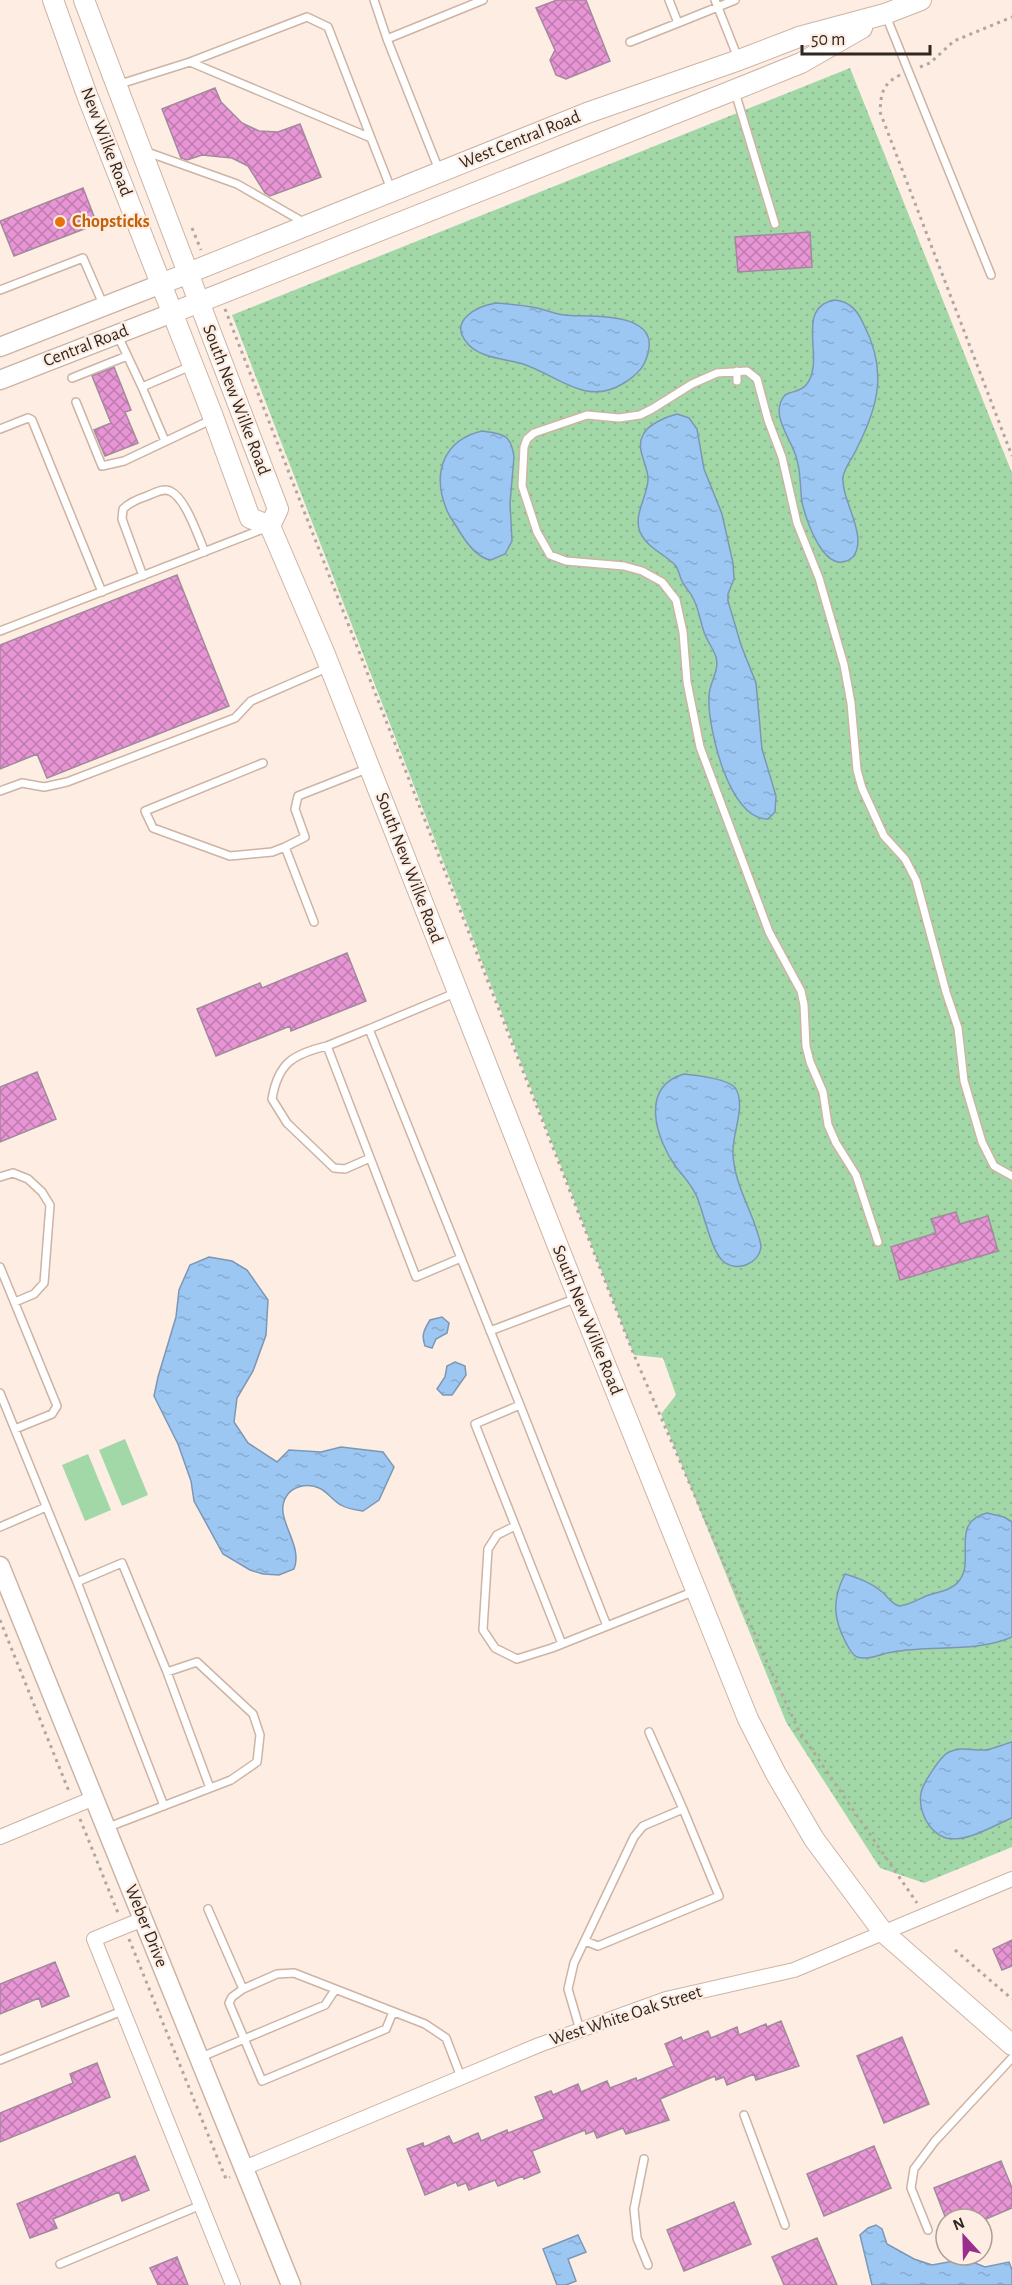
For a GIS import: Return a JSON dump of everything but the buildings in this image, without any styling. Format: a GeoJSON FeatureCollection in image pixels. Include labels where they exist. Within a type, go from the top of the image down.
{"type":"FeatureCollection","features":[{"type":"Feature","properties":{"kind":"main road","name":"New Wilke Road"},"geometry":{"type":"LineString","coordinates":[[53,0],[161,284]]}},
{"type":"Feature","properties":{"kind":"main road","name":"New Wilke Road"},"geometry":{"type":"LineString","coordinates":[[84,0],[188,272]]}},
{"type":"Feature","properties":{"kind":"main road","name":"West Central Road"},"geometry":{"type":"LineString","coordinates":[[161,284],[587,113],[799,37],[921,0]]}},
{"type":"Feature","properties":{"kind":"main road","name":"West Central Road"},"geometry":{"type":"LineString","coordinates":[[172,313],[801,63],[895,7]]}},
{"type":"Feature","properties":{"kind":"main road","name":"South New Wilke Road"},"geometry":{"type":"LineString","coordinates":[[188,272],[278,509],[270,526]]}},
{"type":"Feature","properties":{"kind":"main road","name":"South New Wilke Road"},"geometry":{"type":"LineString","coordinates":[[161,284],[250,518],[270,526],[330,667],[578,1297],[748,1719],[776,1774],[814,1839],[883,1932],[1012,2045]]}},
{"type":"Feature","properties":{"kind":"street","name":"Central Road"},"geometry":{"type":"LineString","coordinates":[[0,347],[161,284]]}},
{"type":"Feature","properties":{"kind":"street","name":"Central Road"},"geometry":{"type":"LineString","coordinates":[[0,380],[172,313]]}},
{"type":"Feature","properties":{"kind":"street","name":"Weber Drive"},"geometry":{"type":"LineString","coordinates":[[0,1566],[291,2285]]}},
{"type":"Feature","properties":{"kind":"street"},"geometry":{"type":"LineString","coordinates":[[0,1837],[94,1798]]}},
{"type":"Feature","properties":{"kind":"street","name":"West White Oak Street"},"geometry":{"type":"LineString","coordinates":[[244,2168],[539,2044],[666,1999],[794,1970],[1012,1879]]}},
{"type":"Feature","properties":{"kind":"street"},"geometry":{"type":"LineString","coordinates":[[143,1919],[94,1939],[233,2285]]}},
{"type":"Feature","properties":{"kind":"lane"},"geometry":{"type":"LineString","coordinates":[[374,0],[387,39],[440,172]]}},
{"type":"Feature","properties":{"kind":"lane"},"geometry":{"type":"LineString","coordinates":[[387,39],[483,0]]}},
{"type":"Feature","properties":{"kind":"lane"},"geometry":{"type":"LineString","coordinates":[[669,0],[678,22]]}},
{"type":"Feature","properties":{"kind":"lane"},"geometry":{"type":"LineString","coordinates":[[630,42],[716,3],[735,0]]}},
{"type":"Feature","properties":{"kind":"lane"},"geometry":{"type":"LineString","coordinates":[[716,3],[739,60]]}},
{"type":"Feature","properties":{"kind":"lane"},"geometry":{"type":"LineString","coordinates":[[895,7],[910,71],[991,275]]}},
{"type":"Feature","properties":{"kind":"lane"},"geometry":{"type":"LineString","coordinates":[[116,85],[190,62],[307,17],[328,27],[392,192]]}},
{"type":"Feature","properties":{"kind":"lane"},"geometry":{"type":"LineString","coordinates":[[190,62],[371,138]]}},
{"type":"Feature","properties":{"kind":"lane"},"geometry":{"type":"LineString","coordinates":[[734,90],[776,224]]}},
{"type":"Feature","properties":{"kind":"lane"},"geometry":{"type":"LineString","coordinates":[[141,150],[237,184],[308,225]]}},
{"type":"Feature","properties":{"kind":"lane"},"geometry":{"type":"LineString","coordinates":[[0,290],[83,258],[104,307]]}},
{"type":"Feature","properties":{"kind":"lane"},"geometry":{"type":"LineString","coordinates":[[117,334],[165,441]]}},
{"type":"Feature","properties":{"kind":"lane"},"geometry":{"type":"LineString","coordinates":[[72,378],[127,356]]}},
{"type":"Feature","properties":{"kind":"lane"},"geometry":{"type":"LineString","coordinates":[[142,387],[193,365]]}},
{"type":"Feature","properties":{"kind":"lane"},"geometry":{"type":"LineString","coordinates":[[737,371],[737,381]]}},
{"type":"Feature","properties":{"kind":"lane"},"geometry":{"type":"LineString","coordinates":[[878,1242],[859,1181],[828,1125],[823,1092],[806,1046],[801,991],[769,932],[700,747],[687,682],[683,632],[676,600],[662,582],[642,571],[624,566],[566,561],[553,557],[544,547],[521,480],[523,451],[527,440],[534,433],[588,415],[619,418],[639,415],[717,373],[737,371],[752,373],[759,381],[768,420],[782,457],[796,523],[819,578],[844,665],[860,781],[879,828],[888,842],[905,859],[916,880],[958,1028],[964,1081],[990,1161],[997,1169],[1012,1176]]}},
{"type":"Feature","properties":{"kind":"lane"},"geometry":{"type":"LineString","coordinates":[[76,402],[102,466],[124,461],[214,419]]}},
{"type":"Feature","properties":{"kind":"lane"},"geometry":{"type":"LineString","coordinates":[[0,429],[28,417],[32,420],[102,592]]}},
{"type":"Feature","properties":{"kind":"lane"},"geometry":{"type":"LineString","coordinates":[[143,576],[122,519],[123,508],[129,502],[161,490],[169,491],[184,506],[205,552]]}},
{"type":"Feature","properties":{"kind":"lane"},"geometry":{"type":"LineString","coordinates":[[519,508],[528,505]]}},
{"type":"Feature","properties":{"kind":"lane"},"geometry":{"type":"LineString","coordinates":[[0,631],[270,526]]}},
{"type":"Feature","properties":{"kind":"lane"},"geometry":{"type":"LineString","coordinates":[[0,791],[22,783],[44,787],[67,782],[235,718],[251,701],[330,667]]}},
{"type":"Feature","properties":{"kind":"lane"},"geometry":{"type":"LineString","coordinates":[[263,763],[145,811],[153,828],[230,856],[272,852],[305,837],[295,809],[298,796],[370,768]]}},
{"type":"Feature","properties":{"kind":"lane"},"geometry":{"type":"LineString","coordinates":[[285,847],[314,922]]}},
{"type":"Feature","properties":{"kind":"lane"},"geometry":{"type":"LineString","coordinates":[[370,1158],[345,1169],[334,1168],[288,1123],[272,1099],[275,1081],[285,1063],[307,1050],[327,1046],[458,992]]}},
{"type":"Feature","properties":{"kind":"lane"},"geometry":{"type":"LineString","coordinates":[[369,1029],[607,1626]]}},
{"type":"Feature","properties":{"kind":"lane"},"geometry":{"type":"LineString","coordinates":[[327,1046],[416,1277],[461,1258]]}},
{"type":"Feature","properties":{"kind":"lane"},"geometry":{"type":"LineString","coordinates":[[979,1127],[987,1125]]}},
{"type":"Feature","properties":{"kind":"lane"},"geometry":{"type":"LineString","coordinates":[[0,1177],[13,1173],[28,1179],[42,1192],[50,1205],[44,1282],[34,1294],[15,1302]]}},
{"type":"Feature","properties":{"kind":"lane"},"geometry":{"type":"LineString","coordinates":[[0,1267],[57,1406],[52,1414],[15,1429]]}},
{"type":"Feature","properties":{"kind":"lane"},"geometry":{"type":"LineString","coordinates":[[490,1332],[578,1297]]}},
{"type":"Feature","properties":{"kind":"lane"},"geometry":{"type":"LineString","coordinates":[[0,1393],[77,1582],[164,1806]]}},
{"type":"Feature","properties":{"kind":"lane"},"geometry":{"type":"LineString","coordinates":[[520,1405],[475,1424],[562,1644]]}},
{"type":"Feature","properties":{"kind":"lane"},"geometry":{"type":"LineString","coordinates":[[0,1527],[46,1507]]}},
{"type":"Feature","properties":{"kind":"lane"},"geometry":{"type":"LineString","coordinates":[[515,1526],[497,1535],[488,1549],[483,1630],[495,1648],[517,1659],[562,1644],[695,1591]]}},
{"type":"Feature","properties":{"kind":"lane"},"geometry":{"type":"LineString","coordinates":[[77,1582],[122,1563],[167,1672],[210,1788]]}},
{"type":"Feature","properties":{"kind":"lane"},"geometry":{"type":"LineString","coordinates":[[106,1828],[231,1780],[257,1762],[260,1735],[253,1714],[197,1662],[167,1672]]}},
{"type":"Feature","properties":{"kind":"lane"},"geometry":{"type":"LineString","coordinates":[[585,1941],[598,1946],[719,1896],[649,1732]]}},
{"type":"Feature","properties":{"kind":"lane"},"geometry":{"type":"LineString","coordinates":[[580,2030],[568,1989],[574,1963],[634,1837],[643,1826],[682,1809]]}},
{"type":"Feature","properties":{"kind":"lane"},"geometry":{"type":"LineString","coordinates":[[208,1909],[243,1989]]}},
{"type":"Feature","properties":{"kind":"lane"},"geometry":{"type":"LineString","coordinates":[[393,2012],[386,2029],[262,2081],[229,2002],[243,1989],[277,1974],[294,1973],[425,2024],[446,2038],[461,2077]]}},
{"type":"Feature","properties":{"kind":"lane"},"geometry":{"type":"LineString","coordinates":[[200,2058],[325,2005],[335,1990]]}},
{"type":"Feature","properties":{"kind":"lane"},"geometry":{"type":"LineString","coordinates":[[0,2060],[122,2011]]}},
{"type":"Feature","properties":{"kind":"lane"},"geometry":{"type":"LineString","coordinates":[[928,2230],[911,2188],[914,2169],[935,2141],[1012,2058]]}},
{"type":"Feature","properties":{"kind":"lane"},"geometry":{"type":"LineString","coordinates":[[744,2115],[785,2224]]}},
{"type":"Feature","properties":{"kind":"lane"},"geometry":{"type":"LineString","coordinates":[[644,2159],[634,2209],[637,2238],[648,2265]]}},
{"type":"Feature","properties":{"kind":"lane"},"geometry":{"type":"LineString","coordinates":[[60,2264],[201,2205]]}},
{"type":"Feature","properties":{"kind":"path"},"geometry":{"type":"LineString","coordinates":[[1012,17],[954,41],[930,63],[888,81],[881,92],[880,112],[1012,456]]}},
{"type":"Feature","properties":{"kind":"path"},"geometry":{"type":"LineString","coordinates":[[226,312],[634,1355],[765,1658],[799,1731],[913,1897]]}},
{"type":"Feature","properties":{"kind":"path"},"geometry":{"type":"LineString","coordinates":[[0,1620],[226,2179]]}},
{"type":"Feature","properties":{"kind":"path"},"geometry":{"type":"LineString","coordinates":[[955,1950],[1012,1999]]}},
{"type":"Feature","properties":{"kind":"green space"},"geometry":{"type":"Polygon","coordinates":[[[850,68],[1012,473],[1012,1847],[924,1883],[880,1868],[786,1722],[661,1414],[676,1395],[663,1358],[634,1355],[232,315],[850,68]]]}},
{"type":"Feature","properties":{"kind":"green space"},"geometry":{"type":"Polygon","coordinates":[[[125,1439],[148,1495],[122,1506],[99,1450],[125,1439]]]}},
{"type":"Feature","properties":{"kind":"green space"},"geometry":{"type":"Polygon","coordinates":[[[88,1454],[111,1510],[85,1521],[62,1465],[88,1454]]]}},
{"type":"Feature","properties":{"kind":"water"},"geometry":{"type":"Polygon","coordinates":[[[834,300],[845,302],[859,315],[871,341],[878,372],[871,417],[843,477],[858,539],[853,557],[843,562],[834,561],[826,555],[813,534],[802,502],[795,452],[783,428],[779,411],[780,403],[785,395],[804,387],[812,375],[815,314],[822,305],[834,300]]]}},
{"type":"Feature","properties":{"kind":"water"},"geometry":{"type":"Polygon","coordinates":[[[496,303],[532,307],[564,315],[609,317],[638,325],[647,334],[649,346],[644,364],[636,375],[624,383],[610,390],[597,392],[573,387],[523,364],[479,352],[473,349],[462,336],[463,322],[473,311],[496,303]]]}},
{"type":"Feature","properties":{"kind":"water"},"geometry":{"type":"Polygon","coordinates":[[[677,414],[689,418],[697,429],[704,469],[722,514],[733,563],[734,579],[728,594],[728,601],[741,645],[756,683],[762,749],[776,796],[775,812],[768,819],[754,816],[742,805],[723,770],[709,710],[709,691],[717,667],[716,657],[705,635],[695,602],[676,566],[643,538],[638,525],[648,479],[640,446],[641,440],[645,431],[653,424],[677,414]]]}},
{"type":"Feature","properties":{"kind":"water"},"geometry":{"type":"Polygon","coordinates":[[[482,431],[495,433],[508,439],[514,457],[510,503],[512,541],[505,554],[491,560],[480,556],[464,539],[447,511],[440,482],[444,459],[450,450],[469,435],[482,431]]]}},
{"type":"Feature","properties":{"kind":"water"},"geometry":{"type":"Polygon","coordinates":[[[684,1074],[712,1078],[727,1083],[736,1089],[739,1096],[740,1104],[733,1145],[734,1165],[761,1246],[756,1258],[746,1265],[728,1265],[719,1257],[695,1193],[676,1167],[662,1142],[658,1129],[656,1102],[661,1090],[670,1081],[684,1074]]]}},
{"type":"Feature","properties":{"kind":"water"},"geometry":{"type":"Polygon","coordinates":[[[209,1257],[232,1261],[247,1270],[268,1300],[266,1335],[253,1371],[237,1398],[234,1422],[248,1443],[277,1462],[289,1450],[321,1452],[341,1447],[383,1452],[394,1467],[379,1500],[363,1511],[343,1506],[322,1489],[314,1486],[300,1486],[292,1490],[283,1505],[283,1514],[296,1560],[294,1569],[279,1575],[250,1570],[223,1554],[194,1501],[191,1481],[178,1444],[154,1396],[176,1317],[179,1290],[190,1265],[209,1257]]]}},
{"type":"Feature","properties":{"kind":"water"},"geometry":{"type":"Polygon","coordinates":[[[442,1317],[449,1323],[447,1333],[436,1339],[432,1348],[425,1346],[423,1336],[430,1320],[442,1317]]]}},
{"type":"Feature","properties":{"kind":"water"},"geometry":{"type":"Polygon","coordinates":[[[455,1362],[465,1366],[466,1375],[452,1395],[443,1395],[437,1389],[445,1377],[447,1366],[455,1362]]]}},
{"type":"Feature","properties":{"kind":"water"},"geometry":{"type":"Polygon","coordinates":[[[987,1513],[1004,1517],[1012,1522],[1012,1637],[969,1647],[908,1650],[866,1658],[854,1655],[842,1634],[836,1608],[838,1592],[845,1574],[873,1585],[899,1606],[948,1589],[959,1581],[964,1573],[966,1533],[969,1525],[976,1518],[987,1513]]]}},
{"type":"Feature","properties":{"kind":"water"},"geometry":{"type":"Polygon","coordinates":[[[1012,1742],[1012,1818],[963,1838],[946,1838],[934,1831],[923,1814],[921,1793],[928,1777],[941,1759],[954,1750],[985,1750],[1012,1742]]]}},
{"type":"Feature","properties":{"kind":"water"},"geometry":{"type":"Polygon","coordinates":[[[876,2225],[882,2229],[887,2244],[914,2259],[934,2265],[934,2267],[994,2267],[1009,2262],[1012,2270],[1012,2285],[872,2285],[860,2235],[876,2225]]]}},
{"type":"Feature","properties":{"kind":"water"},"geometry":{"type":"Polygon","coordinates":[[[578,2235],[586,2252],[568,2259],[576,2281],[566,2285],[557,2285],[543,2249],[578,2235]]]}},
{"type":"Feature","properties":{"kind":"place","name":"Chopsticks"},"geometry":{"type":"Point","coordinates":[60,222]}}]}
